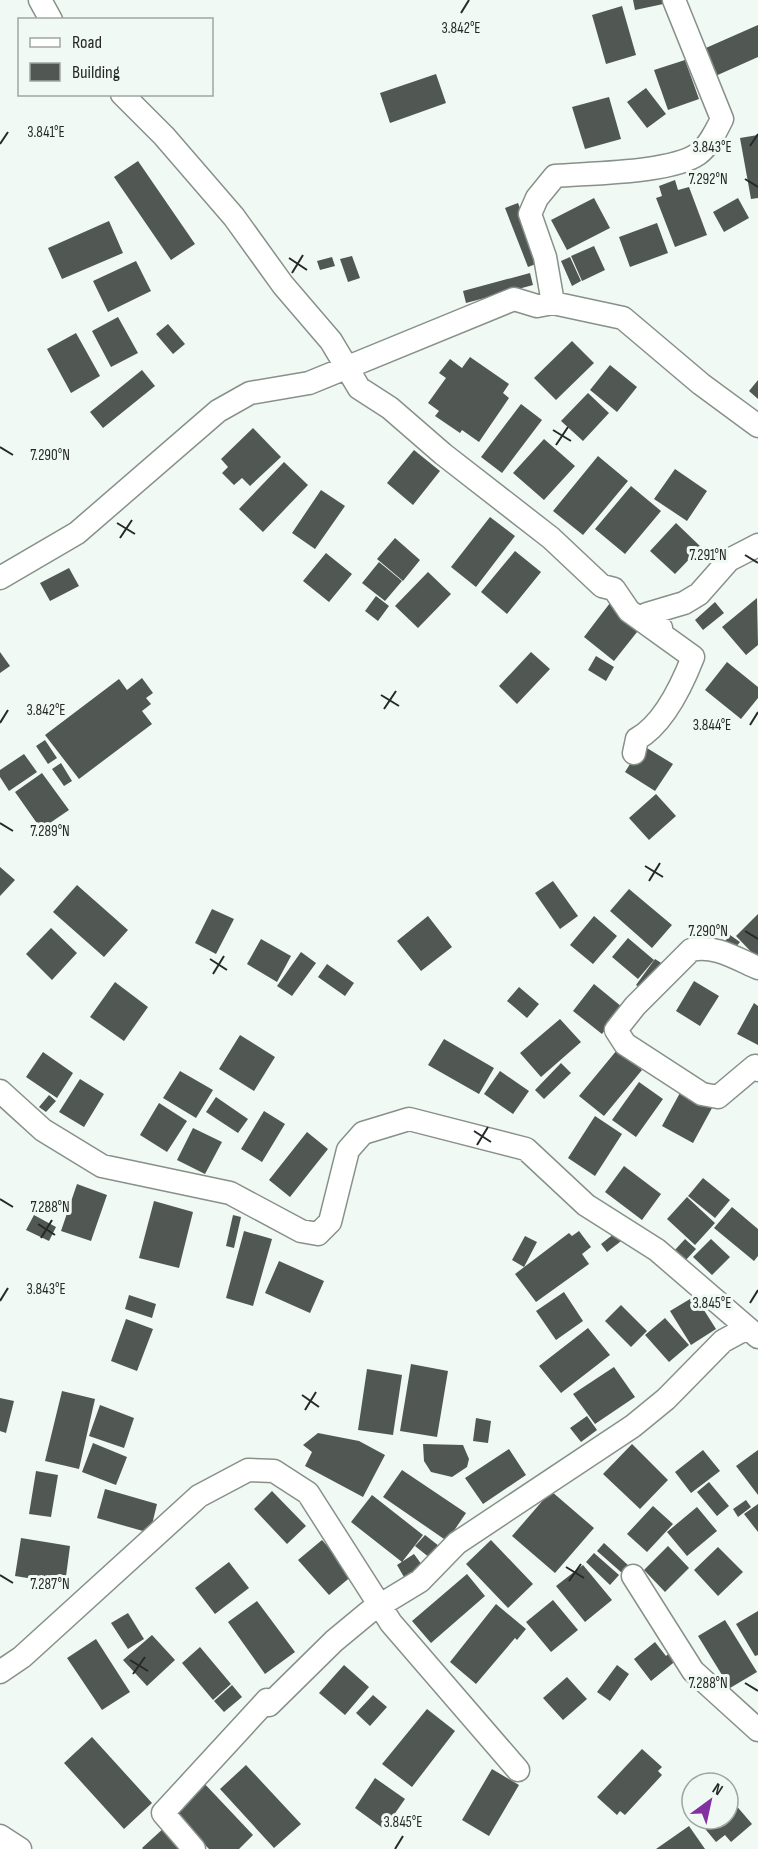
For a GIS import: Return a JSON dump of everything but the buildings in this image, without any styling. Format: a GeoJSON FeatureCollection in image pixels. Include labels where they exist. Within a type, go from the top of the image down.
{"type":"FeatureCollection","features":[{"type":"Feature","properties":{"kind":"street"},"geometry":{"type":"LineString","coordinates":[[40,0],[50,18]]}},
{"type":"Feature","properties":{"kind":"street"},"geometry":{"type":"LineString","coordinates":[[553,303],[545,257],[530,214],[537,198],[555,176],[669,165],[697,154],[713,136],[722,119],[674,0]]}},
{"type":"Feature","properties":{"kind":"street"},"geometry":{"type":"LineString","coordinates":[[124,96],[164,136],[234,217],[283,285],[331,341],[345,369],[359,388],[390,408],[443,454],[551,538],[602,586],[615,590],[629,611],[693,657]]}},
{"type":"Feature","properties":{"kind":"street"},"geometry":{"type":"LineString","coordinates":[[0,578],[77,533],[218,411],[250,393],[309,383],[514,299],[537,306],[553,303],[623,318],[701,384],[758,426]]}},
{"type":"Feature","properties":{"kind":"street"},"geometry":{"type":"LineString","coordinates":[[693,657],[647,614],[684,603],[699,594],[729,560],[758,544]]}},
{"type":"Feature","properties":{"kind":"street"},"geometry":{"type":"LineString","coordinates":[[634,753],[637,739],[649,732],[684,681],[693,657]]}},
{"type":"Feature","properties":{"kind":"street"},"geometry":{"type":"LineString","coordinates":[[758,968],[720,951],[701,947],[691,950],[635,1006],[616,1030],[625,1044],[702,1094],[718,1097],[755,1066],[758,1070]]}},
{"type":"Feature","properties":{"kind":"street"},"geometry":{"type":"LineString","coordinates":[[0,1091],[44,1130],[102,1166],[230,1193],[301,1232],[318,1234],[330,1222],[348,1150],[363,1133],[409,1119],[526,1149],[586,1205],[657,1250],[699,1289],[728,1309],[752,1333],[723,1341],[666,1399],[633,1426],[457,1543],[420,1581],[369,1612],[334,1641],[269,1705],[267,1700],[163,1813],[194,1849]]}},
{"type":"Feature","properties":{"kind":"street"},"geometry":{"type":"LineString","coordinates":[[723,1341],[728,1309]]}},
{"type":"Feature","properties":{"kind":"street"},"geometry":{"type":"LineString","coordinates":[[0,1672],[22,1658],[199,1496],[248,1470],[274,1471],[308,1493],[391,1623],[519,1770]]}},
{"type":"Feature","properties":{"kind":"street"},"geometry":{"type":"LineString","coordinates":[[633,1576],[693,1671],[758,1730]]}},
{"type":"Feature","properties":{"kind":"street"},"geometry":{"type":"LineString","coordinates":[[0,1836],[20,1849]]}}]}
